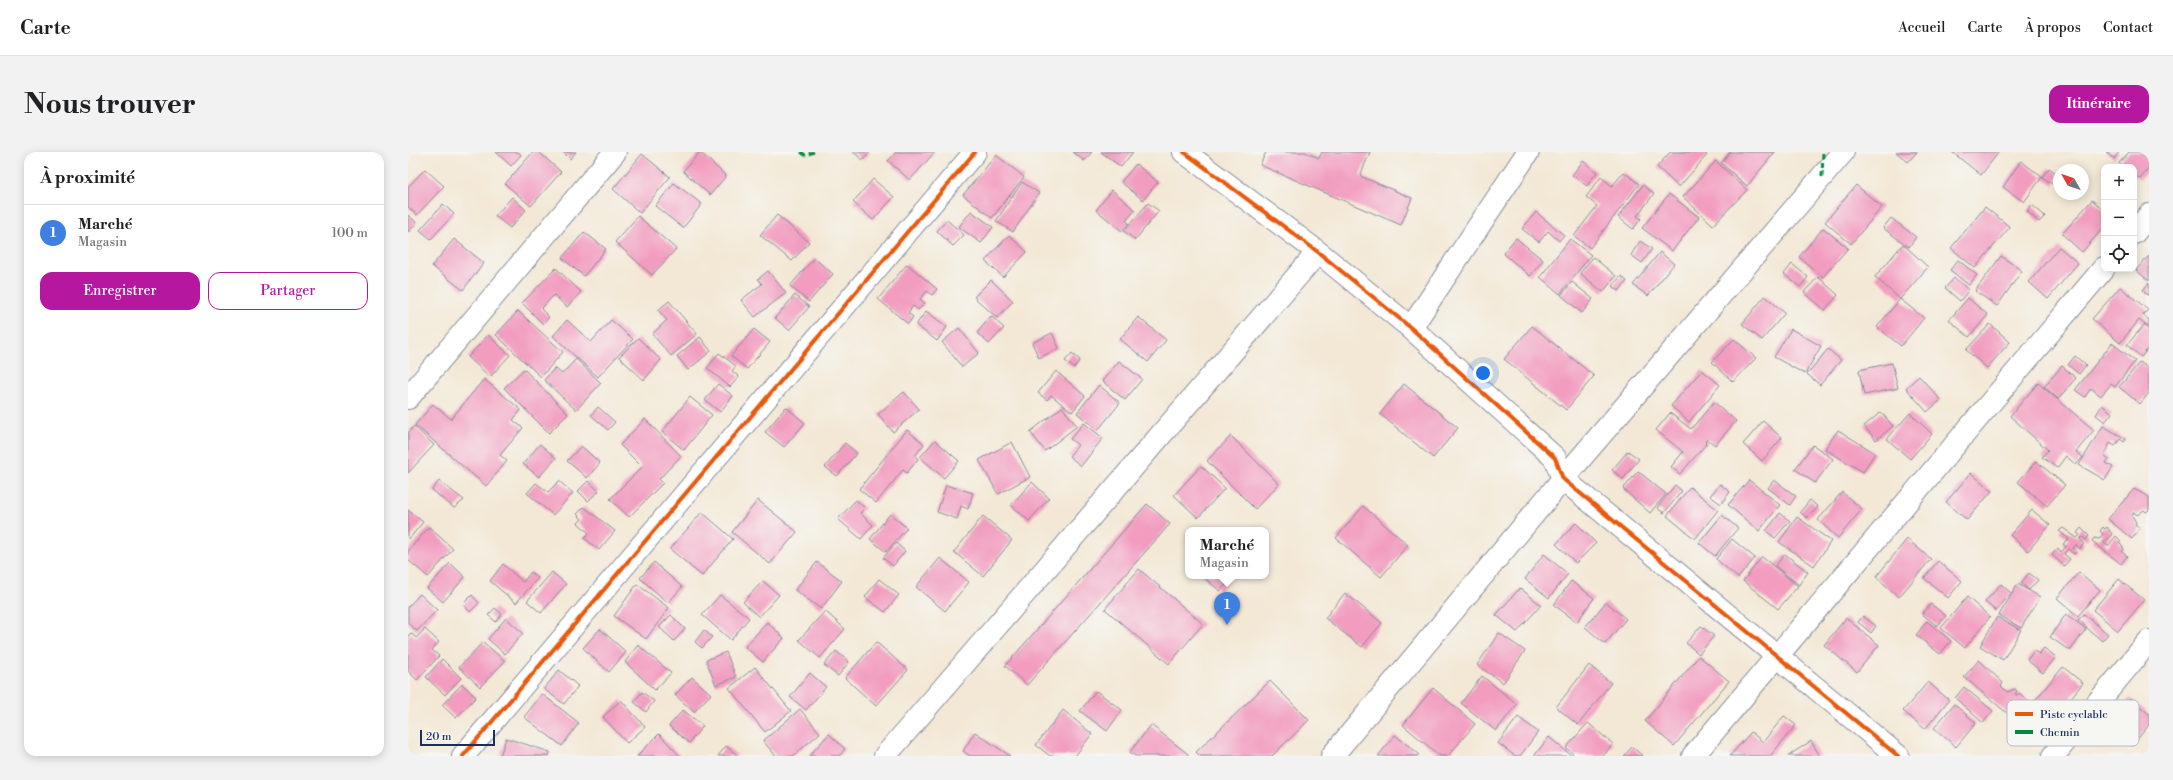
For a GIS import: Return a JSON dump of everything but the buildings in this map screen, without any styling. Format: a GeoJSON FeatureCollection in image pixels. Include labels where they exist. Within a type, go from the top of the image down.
{"type":"FeatureCollection","features":[{"type":"Feature","properties":{"kind":"street"},"geometry":{"type":"LineString","coordinates":[[408,398],[615,152]]}},
{"type":"Feature","properties":{"kind":"street"},"geometry":{"type":"LineString","coordinates":[[463,756],[974,152]]}},
{"type":"Feature","properties":{"kind":"street"},"geometry":{"type":"LineString","coordinates":[[1184,152],[1318,252],[1411,328],[1555,458],[1563,479],[1898,756]]}},
{"type":"Feature","properties":{"kind":"street"},"geometry":{"type":"LineString","coordinates":[[1411,328],[1528,152]]}},
{"type":"Feature","properties":{"kind":"street"},"geometry":{"type":"LineString","coordinates":[[1332,756],[1563,479],[1843,152]]}},
{"type":"Feature","properties":{"kind":"street"},"geometry":{"type":"LineString","coordinates":[[2137,229],[2149,215]]}},
{"type":"Feature","properties":{"kind":"street"},"geometry":{"type":"LineString","coordinates":[[885,756],[1318,252]]}},
{"type":"Feature","properties":{"kind":"street"},"geometry":{"type":"LineString","coordinates":[[1693,756],[2101,272]]}},
{"type":"Feature","properties":{"kind":"street"},"geometry":{"type":"LineString","coordinates":[[2100,700],[2149,641]]}},
{"type":"Feature","properties":{"kind":"street"},"geometry":{"type":"LineString","coordinates":[[2053,756],[2061,746]]}},
{"type":"Feature","properties":{"kind":"marked path"},"geometry":{"type":"LineString","coordinates":[[801,152],[805,155],[814,152]]}},
{"type":"Feature","properties":{"kind":"marked path"},"geometry":{"type":"LineString","coordinates":[[1822,177],[1823,152]]}},
{"type":"Feature","properties":{"kind":"cycle path"},"geometry":{"type":"LineString","coordinates":[[463,756],[975,152]]}},
{"type":"Feature","properties":{"kind":"cycle path"},"geometry":{"type":"LineString","coordinates":[[1184,152],[1318,252],[1411,328],[1555,458],[1563,479],[1898,756]]}},
{"type":"Feature","properties":{"kind":"place","name":"Marché"},"geometry":{"type":"Point","coordinates":[1227,625]}}]}
